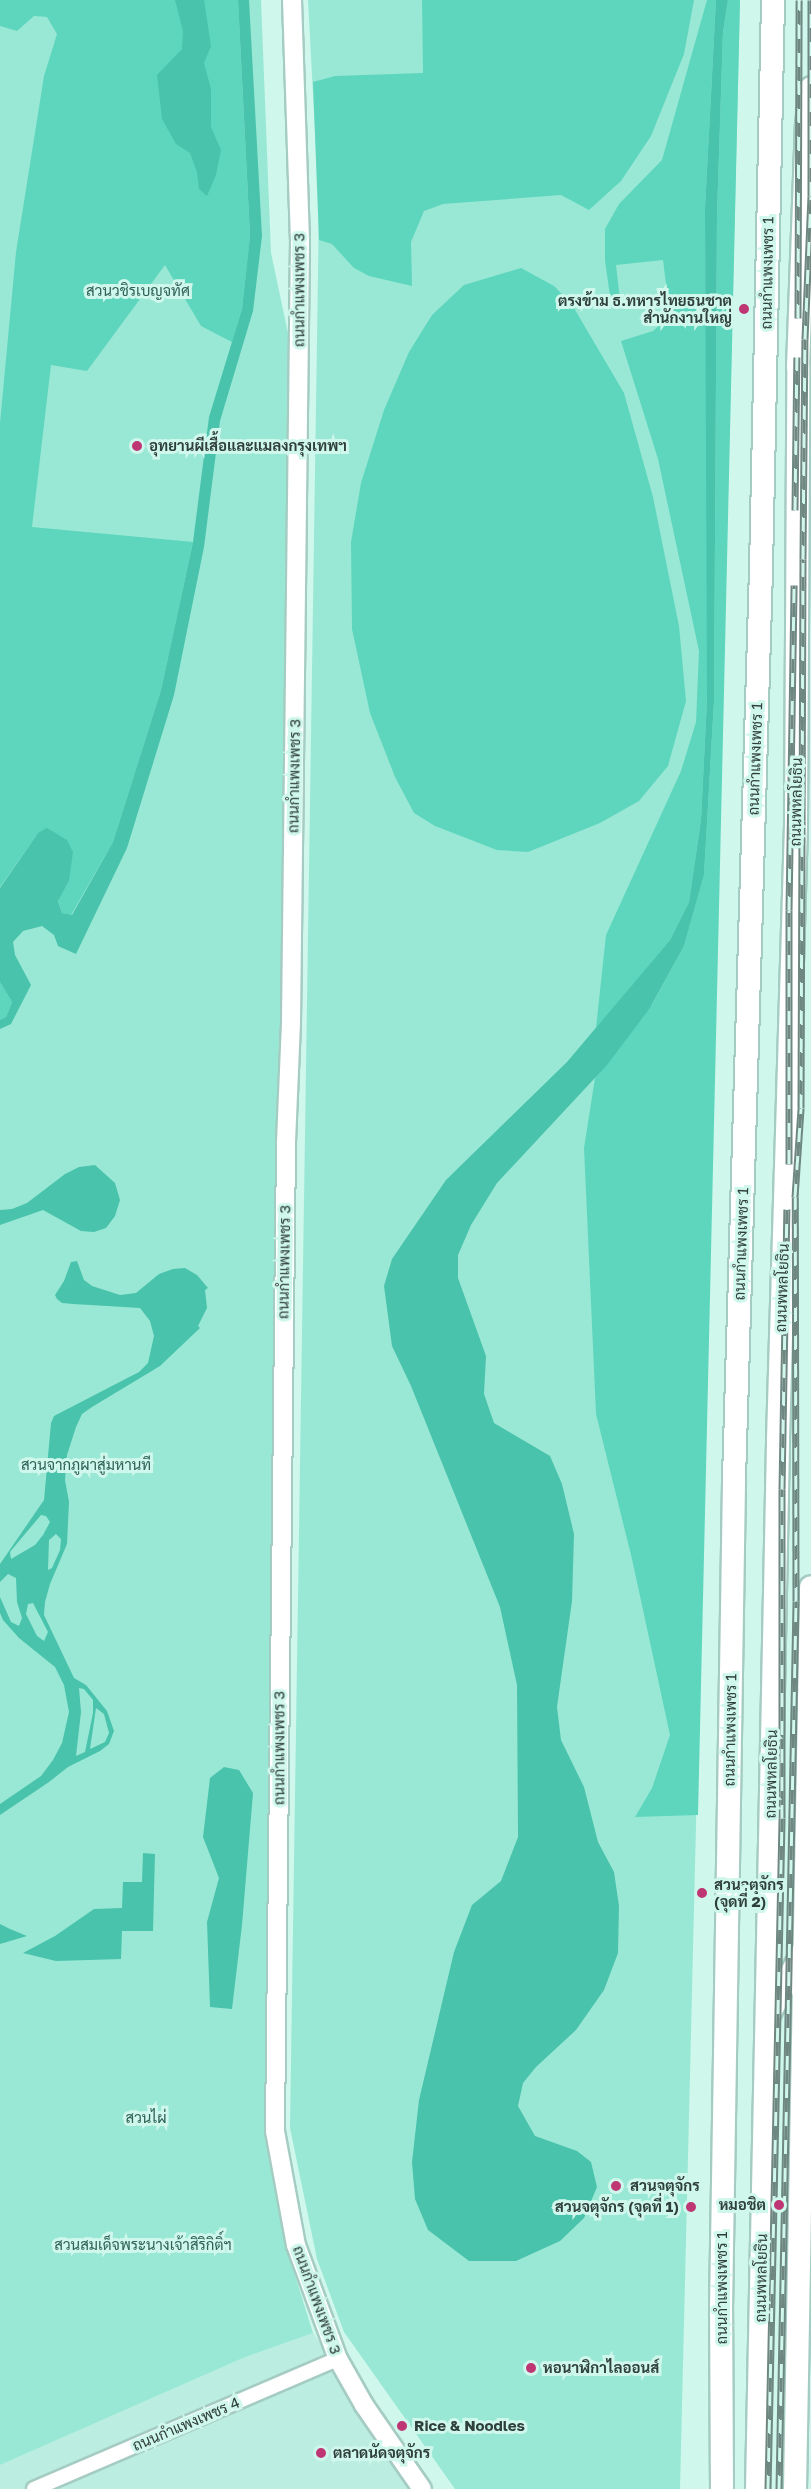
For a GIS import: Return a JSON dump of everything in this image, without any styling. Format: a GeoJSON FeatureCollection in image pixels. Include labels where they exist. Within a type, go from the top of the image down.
{"type":"FeatureCollection","features":[{"type":"Feature","properties":{"kind":"main road","name":"ถนนกำแพงเพชร 1"},"geometry":{"type":"LineString","coordinates":[[722,2489],[721,2310],[734,1479],[761,569],[773,0]]}},
{"type":"Feature","properties":{"kind":"main road","name":"ถนนพหลโยธิน"},"geometry":{"type":"LineString","coordinates":[[757,2489],[777,1463],[796,740],[798,367],[807,125],[811,88]]}},
{"type":"Feature","properties":{"kind":"main road"},"geometry":{"type":"LineString","coordinates":[[796,740],[811,780]]}},
{"type":"Feature","properties":{"kind":"main road"},"geometry":{"type":"LineString","coordinates":[[795,2489],[811,1587]]}},
{"type":"Feature","properties":{"kind":"main road"},"geometry":{"type":"LineString","coordinates":[[766,2020],[805,1947]]}},
{"type":"Feature","properties":{"kind":"street","name":"ถนนกำแพงเพชร 3"},"geometry":{"type":"LineString","coordinates":[[292,0],[300,241],[291,1023],[286,1144],[283,1328],[275,2132],[296,2245],[338,2359],[364,2405],[422,2489]]}},
{"type":"Feature","properties":{"kind":"street","name":"ถนนกำแพงเพชร 4"},"geometry":{"type":"LineString","coordinates":[[34,2489],[338,2359]]}},
{"type":"Feature","properties":{"kind":"shaded area"},"geometry":{"type":"Polygon","coordinates":[[[175,0],[204,0],[211,46],[204,63],[211,89],[211,127],[221,150],[216,175],[207,196],[199,189],[197,172],[190,153],[176,144],[162,119],[157,75],[182,49],[183,31],[175,0]]]}},
{"type":"Feature","properties":{"kind":"shaded area"},"geometry":{"type":"Polygon","coordinates":[[[238,0],[249,0],[262,236],[253,311],[220,421],[204,547],[174,695],[127,848],[76,954],[58,946],[54,935],[42,926],[23,931],[13,942],[15,955],[31,985],[11,1024],[0,1029],[0,1020],[6,1017],[12,1002],[0,982],[0,888],[38,833],[47,828],[67,840],[73,852],[69,881],[58,901],[62,913],[72,915],[113,842],[161,690],[193,542],[209,417],[242,309],[250,236],[238,0]]]}},
{"type":"Feature","properties":{"kind":"shaded area"},"geometry":{"type":"Polygon","coordinates":[[[716,0],[728,0],[723,32],[717,214],[714,701],[704,875],[684,946],[650,1008],[607,1065],[497,1183],[471,1225],[458,1255],[458,1278],[486,1356],[484,1394],[494,1423],[550,1456],[562,1484],[574,1534],[572,1601],[557,1707],[561,1740],[584,1787],[598,1842],[614,1872],[619,1906],[618,1953],[604,1990],[576,2030],[536,2067],[523,2083],[518,2106],[535,2136],[577,2151],[591,2162],[597,2187],[584,2218],[560,2241],[516,2261],[469,2261],[428,2230],[415,2199],[412,2162],[419,2100],[454,1952],[472,1905],[501,1881],[518,1837],[517,1685],[500,1607],[411,1386],[392,1346],[384,1286],[392,1259],[446,1180],[567,1062],[670,940],[689,902],[701,820],[707,700],[705,208],[716,0]]]}},
{"type":"Feature","properties":{"kind":"shaded area"},"geometry":{"type":"Polygon","coordinates":[[[95,1165],[115,1183],[120,1200],[115,1216],[106,1228],[94,1232],[81,1231],[43,1210],[0,1225],[0,1210],[12,1209],[27,1203],[65,1174],[79,1167],[95,1165]]]}},
{"type":"Feature","properties":{"kind":"shaded area"},"geometry":{"type":"Polygon","coordinates":[[[77,1261],[84,1280],[92,1286],[120,1295],[136,1293],[159,1274],[185,1268],[197,1275],[208,1288],[205,1290],[207,1308],[198,1326],[200,1328],[160,1366],[82,1414],[76,1427],[67,1455],[65,1480],[69,1502],[67,1544],[50,1584],[44,1615],[74,1678],[86,1685],[107,1711],[114,1731],[109,1744],[100,1751],[68,1767],[0,1815],[0,1804],[41,1776],[53,1760],[62,1743],[69,1712],[64,1685],[55,1667],[19,1638],[3,1620],[0,1613],[0,1597],[11,1622],[19,1626],[22,1618],[17,1602],[16,1578],[8,1574],[0,1582],[0,1564],[44,1500],[51,1423],[54,1416],[139,1372],[148,1363],[154,1336],[150,1321],[140,1308],[62,1303],[57,1299],[55,1295],[64,1281],[71,1262],[77,1261]],[[41,1515],[10,1552],[11,1559],[35,1545],[50,1522],[46,1516],[41,1515]],[[56,1534],[49,1540],[48,1570],[52,1568],[60,1550],[61,1539],[56,1534]],[[33,1603],[28,1604],[26,1614],[37,1636],[44,1641],[48,1632],[33,1603]],[[79,1688],[81,1712],[76,1756],[85,1752],[93,1713],[93,1700],[84,1689],[79,1688]],[[96,1708],[90,1749],[105,1742],[109,1733],[104,1714],[96,1708]]]}},
{"type":"Feature","properties":{"kind":"shaded area"},"geometry":{"type":"Polygon","coordinates":[[[224,1767],[239,1770],[253,1793],[242,1925],[232,2009],[210,2007],[207,1922],[219,1878],[203,1837],[210,1778],[224,1767]]]}},
{"type":"Feature","properties":{"kind":"shaded area"},"geometry":{"type":"Polygon","coordinates":[[[143,1853],[155,1854],[153,1931],[122,1931],[121,1959],[56,1961],[23,1953],[55,1936],[94,1909],[122,1908],[123,1882],[142,1882],[143,1853]]]}},
{"type":"Feature","properties":{"kind":"shaded area"},"geometry":{"type":"Polygon","coordinates":[[[0,1924],[10,1929],[27,1936],[0,1944],[0,1924]]]}},
{"type":"Feature","properties":{"kind":"shaded area"},"geometry":{"type":"Polygon","coordinates":[[[313,2333],[420,2489],[0,2489],[0,2465],[243,2358],[313,2333]]]}},
{"type":"Feature","properties":{"kind":"green space","name":"สวนสมเด็จพระนางเจ้าสิริกิติ์ฯ"},"geometry":{"type":"Polygon","coordinates":[[[0,0],[261,0],[271,253],[288,333],[283,1144],[265,2127],[292,2266],[313,2333],[243,2358],[0,2465],[0,0]]]}},
{"type":"Feature","properties":{"kind":"green space","name":"สวนวชิรเบญจทัศ"},"geometry":{"type":"Polygon","coordinates":[[[0,0],[238,0],[250,237],[242,309],[232,342],[201,326],[165,265],[87,371],[51,365],[32,527],[193,542],[161,690],[113,842],[71,915],[62,913],[58,900],[69,881],[38,833],[0,887],[0,423],[16,252],[44,76],[57,34],[47,17],[34,16],[17,31],[0,26],[0,0]]]}},
{"type":"Feature","properties":{"kind":"green space","name":"สวนจตุจักร"},"geometry":{"type":"Polygon","coordinates":[[[308,0],[740,0],[680,2489],[455,2489],[344,2332],[317,2259],[290,2128],[319,207],[308,0]]]}},
{"type":"Feature","properties":{"kind":"green space"},"geometry":{"type":"Polygon","coordinates":[[[422,0],[694,0],[684,54],[651,136],[621,181],[589,210],[561,195],[443,204],[424,211],[411,242],[412,286],[369,276],[354,268],[332,244],[319,240],[313,82],[335,76],[423,73],[422,0]]]}},
{"type":"Feature","properties":{"kind":"green space"},"geometry":{"type":"Polygon","coordinates":[[[707,0],[716,0],[705,208],[708,576],[707,700],[701,820],[689,902],[670,940],[596,1028],[606,935],[681,771],[696,722],[699,651],[658,459],[621,341],[653,331],[670,316],[663,260],[616,265],[621,308],[611,303],[605,261],[605,229],[619,204],[662,160],[707,0]]]}},
{"type":"Feature","properties":{"kind":"green space"},"geometry":{"type":"Polygon","coordinates":[[[728,0],[740,0],[698,1815],[635,1817],[652,1788],[670,1735],[632,1559],[596,1414],[584,1148],[595,1078],[652,1005],[684,946],[704,875],[714,701],[717,214],[723,32],[728,0]]]}},
{"type":"Feature","properties":{"kind":"green space"},"geometry":{"type":"Polygon","coordinates":[[[521,268],[554,286],[571,303],[624,393],[653,497],[679,626],[686,701],[668,766],[639,801],[600,823],[528,852],[497,850],[435,826],[414,813],[395,777],[370,713],[352,629],[351,542],[361,483],[384,410],[409,352],[432,315],[464,285],[521,268]]]}},
{"type":"Feature","properties":{"kind":"green space"},"geometry":{"type":"Polygon","coordinates":[[[0,982],[12,1002],[6,1017],[0,1020],[0,982]]]}},
{"type":"Feature","properties":{"kind":"railway"},"geometry":{"type":"LineString","coordinates":[[798,318],[799,0]]}},
{"type":"Feature","properties":{"kind":"railway"},"geometry":{"type":"LineString","coordinates":[[779,2489],[796,1601],[795,1197],[801,1108],[803,559],[805,339],[811,196],[811,0]]}},
{"type":"Feature","properties":{"kind":"railway"},"geometry":{"type":"LineString","coordinates":[[795,510],[797,357]]}},
{"type":"Feature","properties":{"kind":"railway"},"geometry":{"type":"LineString","coordinates":[[789,1164],[789,910],[794,585]]}},
{"type":"Feature","properties":{"kind":"railway"},"geometry":{"type":"LineString","coordinates":[[768,2489],[782,1818],[782,1489],[787,1209]]}},
{"type":"Feature","properties":{"kind":"place","name":"ตรงข้าม ธ.ทหารไทยธนชาต สำนักงานใหญ่"},"geometry":{"type":"Point","coordinates":[744,309]}},
{"type":"Feature","properties":{"kind":"place","name":"อุทยานผีเสื้อและแมลงกรุงเทพฯ"},"geometry":{"type":"Point","coordinates":[137,446]}},
{"type":"Feature","properties":{"kind":"place","name":"สวนจตุจักร (จุดที่ 2)"},"geometry":{"type":"Point","coordinates":[702,1893]}},
{"type":"Feature","properties":{"kind":"place","name":"สวนจตุจักร"},"geometry":{"type":"Point","coordinates":[616,2186]}},
{"type":"Feature","properties":{"kind":"place","name":"หมอชิต"},"geometry":{"type":"Point","coordinates":[779,2205]}},
{"type":"Feature","properties":{"kind":"place","name":"สวนจตุจักร (จุดที่ 1)"},"geometry":{"type":"Point","coordinates":[691,2207]}},
{"type":"Feature","properties":{"kind":"place","name":"หอนาฬิกาไลออนส์"},"geometry":{"type":"Point","coordinates":[531,2368]}},
{"type":"Feature","properties":{"kind":"place","name":"Rice & Noodles"},"geometry":{"type":"Point","coordinates":[402,2426]}},
{"type":"Feature","properties":{"kind":"place","name":"ตลาดนัดจตุจักร"},"geometry":{"type":"Point","coordinates":[321,2453]}},
{"type":"Feature","properties":{"kind":"park label","name":"สวนจากภูผาสู่มหานที"},"geometry":{"type":"Point","coordinates":[86,1465]}},
{"type":"Feature","properties":{"kind":"park label","name":"สวนไผ่"},"geometry":{"type":"Point","coordinates":[146,2118]}}]}
